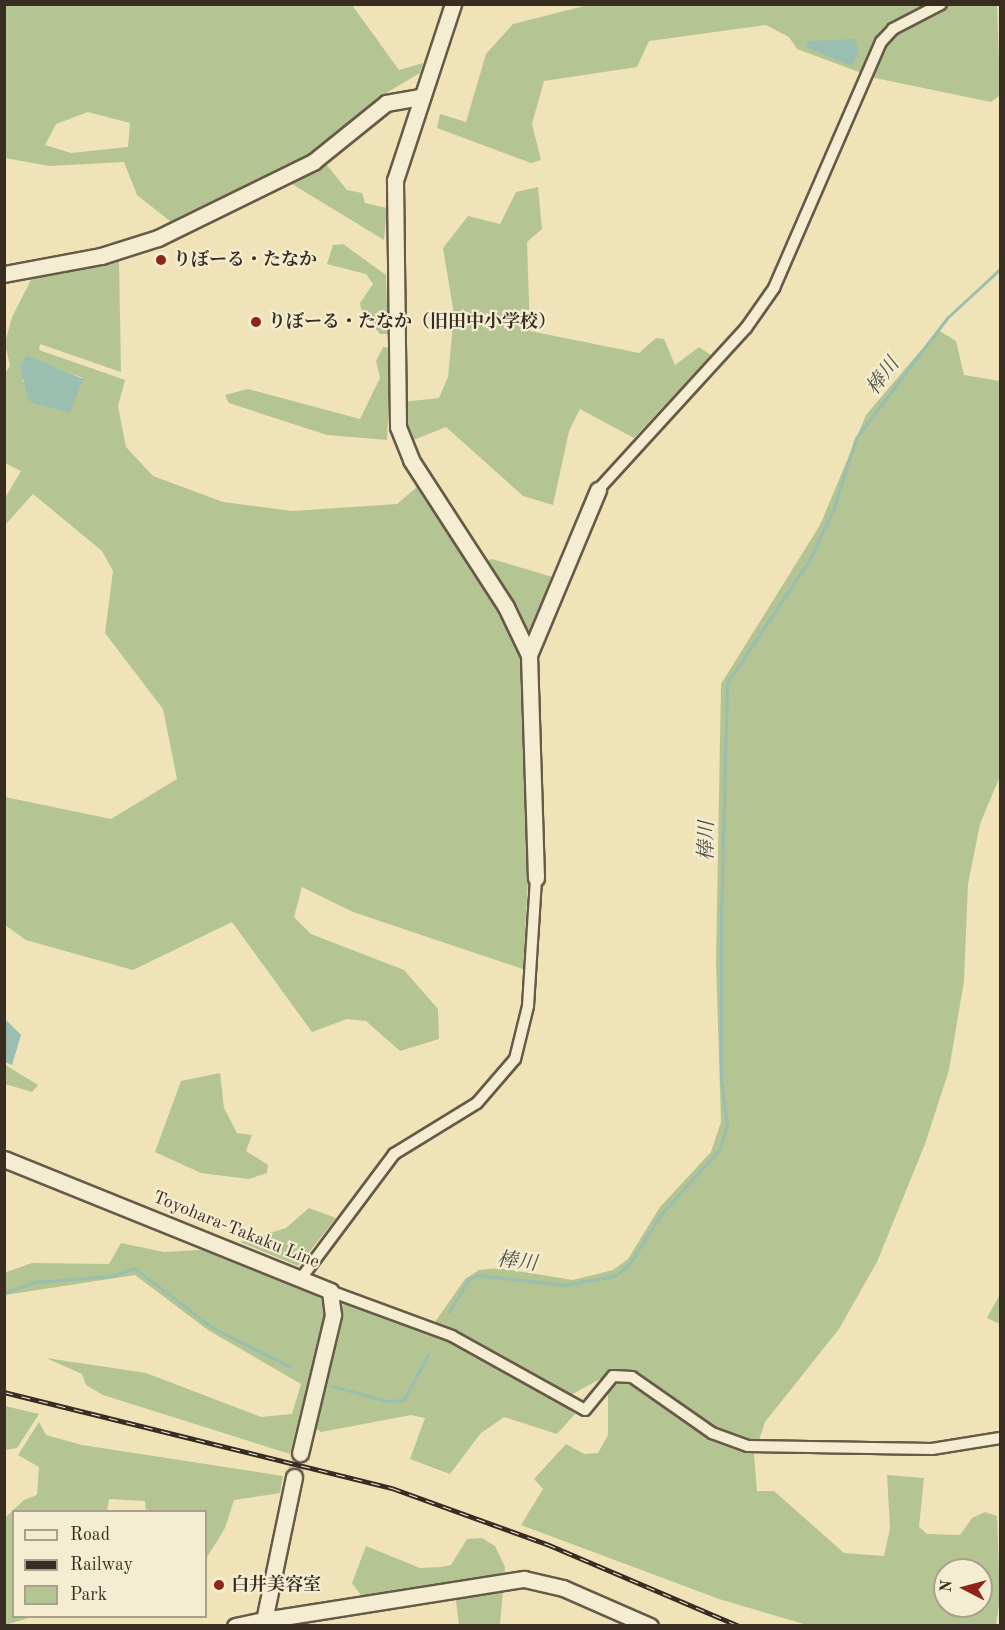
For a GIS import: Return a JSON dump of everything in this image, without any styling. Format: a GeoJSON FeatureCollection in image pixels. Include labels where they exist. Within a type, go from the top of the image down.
{"type":"FeatureCollection","features":[{"type":"Feature","properties":{"kind":"street"},"geometry":{"type":"LineString","coordinates":[[302,1277],[394,1154],[477,1103],[515,1059],[528,1006],[536,878],[529,655],[506,607],[411,460],[398,427],[393,196],[421,97],[453,4]]}},
{"type":"Feature","properties":{"kind":"street"},"geometry":{"type":"LineString","coordinates":[[529,655],[598,490],[746,328],[774,288],[881,42],[893,29],[941,4]]}},
{"type":"Feature","properties":{"kind":"street"},"geometry":{"type":"LineString","coordinates":[[4,274],[110,254],[167,234],[313,162],[386,103],[421,97]]}},
{"type":"Feature","properties":{"kind":"street","name":"Toyohara-Takaku Line"},"geometry":{"type":"LineString","coordinates":[[4,1159],[302,1277],[330,1291],[333,1315],[300,1453]]}},
{"type":"Feature","properties":{"kind":"street"},"geometry":{"type":"LineString","coordinates":[[330,1291],[452,1336],[585,1410],[613,1376],[632,1377],[712,1433],[739,1444],[896,1450],[1000,1438]]}},
{"type":"Feature","properties":{"kind":"street"},"geometry":{"type":"LineString","coordinates":[[264,1620],[294,1477]]}},
{"type":"Feature","properties":{"kind":"street"},"geometry":{"type":"LineString","coordinates":[[235,1626],[524,1579],[575,1592],[650,1626]]}},
{"type":"Feature","properties":{"kind":"green space"},"geometry":{"type":"Polygon","coordinates":[[[997,4],[1000,95],[991,102],[875,78],[797,49],[789,37],[766,25],[649,41],[637,67],[544,81],[532,124],[541,160],[531,163],[437,128],[440,114],[466,122],[486,54],[513,24],[588,5],[997,4]]]}},
{"type":"Feature","properties":{"kind":"green space"},"geometry":{"type":"Polygon","coordinates":[[[352,5],[399,70],[423,63],[420,73],[381,96],[310,156],[171,222],[137,195],[124,162],[49,166],[5,158],[4,6],[352,5]],[[88,112],[56,124],[45,145],[71,153],[128,147],[130,123],[88,112]]]}},
{"type":"Feature","properties":{"kind":"green space"},"geometry":{"type":"Polygon","coordinates":[[[326,164],[347,190],[362,193],[365,203],[387,208],[384,240],[292,184],[326,164]]]}},
{"type":"Feature","properties":{"kind":"green space"},"geometry":{"type":"Polygon","coordinates":[[[538,187],[542,229],[527,242],[530,331],[639,353],[656,338],[664,339],[675,365],[699,347],[711,355],[634,438],[580,409],[569,431],[553,505],[523,496],[446,427],[411,441],[403,429],[402,402],[439,398],[448,377],[454,314],[443,248],[468,216],[500,224],[516,192],[538,187]]]}},
{"type":"Feature","properties":{"kind":"green space"},"geometry":{"type":"Polygon","coordinates":[[[343,244],[386,275],[388,334],[380,334],[362,313],[360,303],[373,284],[366,274],[327,264],[333,245],[343,244]]]}},
{"type":"Feature","properties":{"kind":"green space"},"geometry":{"type":"Polygon","coordinates":[[[119,259],[121,372],[40,344],[39,350],[125,380],[118,406],[126,447],[153,476],[223,502],[292,511],[397,504],[417,487],[504,616],[522,662],[530,845],[523,969],[353,912],[302,887],[294,917],[311,934],[404,970],[438,1009],[439,1039],[400,1051],[366,1021],[347,1019],[312,1032],[232,922],[133,970],[26,940],[5,925],[5,797],[111,819],[177,779],[163,709],[105,633],[113,571],[102,551],[33,494],[5,525],[5,498],[21,471],[5,463],[5,373],[10,366],[5,343],[12,317],[33,276],[119,259]],[[27,355],[23,382],[83,378],[27,355]]]}},
{"type":"Feature","properties":{"kind":"green space"},"geometry":{"type":"Polygon","coordinates":[[[938,330],[956,341],[964,375],[1000,381],[1000,776],[980,824],[968,884],[964,981],[949,1070],[925,1144],[877,1262],[839,1329],[765,1422],[754,1455],[757,1491],[774,1491],[844,1553],[884,1556],[890,1528],[887,1475],[924,1478],[919,1527],[927,1534],[960,1535],[972,1518],[985,1512],[997,1516],[1000,1598],[996,1625],[807,1625],[719,1599],[521,1525],[543,1489],[534,1479],[566,1444],[584,1454],[598,1453],[608,1435],[608,1394],[600,1379],[569,1396],[566,1407],[575,1414],[557,1434],[504,1417],[480,1434],[450,1474],[410,1459],[425,1418],[411,1415],[321,1432],[312,1426],[342,1305],[352,1301],[428,1332],[465,1279],[479,1270],[499,1268],[573,1280],[613,1270],[628,1259],[660,1207],[711,1152],[721,1122],[716,962],[721,684],[820,525],[866,415],[938,330]]]}},
{"type":"Feature","properties":{"kind":"green space"},"geometry":{"type":"Polygon","coordinates":[[[383,347],[391,348],[387,440],[327,435],[229,403],[225,395],[248,389],[360,419],[380,378],[376,361],[383,347]]]}},
{"type":"Feature","properties":{"kind":"green space"},"geometry":{"type":"Polygon","coordinates":[[[492,559],[556,578],[530,632],[484,562],[492,559]]]}},
{"type":"Feature","properties":{"kind":"green space"},"geometry":{"type":"Polygon","coordinates":[[[4,1064],[38,1085],[32,1092],[5,1084],[4,1064]]]}},
{"type":"Feature","properties":{"kind":"green space"},"geometry":{"type":"Polygon","coordinates":[[[220,1073],[224,1108],[237,1133],[252,1135],[246,1151],[268,1165],[267,1173],[249,1179],[201,1173],[155,1152],[181,1081],[220,1073]]]}},
{"type":"Feature","properties":{"kind":"green space"},"geometry":{"type":"Polygon","coordinates":[[[309,1208],[336,1218],[298,1266],[240,1242],[286,1228],[309,1208]]]}},
{"type":"Feature","properties":{"kind":"green space"},"geometry":{"type":"Polygon","coordinates":[[[121,1243],[164,1252],[215,1249],[322,1299],[324,1318],[290,1454],[103,1395],[86,1385],[82,1374],[46,1358],[146,1373],[261,1417],[292,1414],[301,1384],[208,1330],[135,1275],[5,1295],[4,1273],[32,1263],[109,1264],[121,1243]]]}},
{"type":"Feature","properties":{"kind":"green space"},"geometry":{"type":"Polygon","coordinates":[[[1000,1294],[1000,1324],[987,1318],[1000,1294]]]}},
{"type":"Feature","properties":{"kind":"green space"},"geometry":{"type":"Polygon","coordinates":[[[5,1406],[39,1414],[17,1448],[5,1450],[5,1406]]]}},
{"type":"Feature","properties":{"kind":"green space"},"geometry":{"type":"Polygon","coordinates":[[[39,1422],[46,1435],[82,1445],[283,1476],[280,1493],[234,1500],[225,1528],[207,1557],[207,1510],[146,1510],[145,1501],[109,1499],[107,1510],[13,1510],[24,1500],[37,1495],[39,1467],[18,1455],[39,1422]]]}},
{"type":"Feature","properties":{"kind":"green space"},"geometry":{"type":"Polygon","coordinates":[[[12,1511],[12,1618],[29,1618],[5,1625],[5,1518],[12,1511]]]}},
{"type":"Feature","properties":{"kind":"green space"},"geometry":{"type":"Polygon","coordinates":[[[482,1538],[495,1546],[505,1567],[500,1625],[459,1625],[454,1585],[364,1599],[352,1583],[366,1546],[420,1568],[441,1567],[451,1565],[467,1539],[482,1538]]]}},
{"type":"Feature","properties":{"kind":"shaded area"},"geometry":{"type":"Polygon","coordinates":[[[855,39],[859,52],[852,66],[806,47],[809,41],[855,39]]]}},
{"type":"Feature","properties":{"kind":"shaded area"},"geometry":{"type":"Polygon","coordinates":[[[27,355],[83,379],[70,413],[29,402],[20,366],[27,355]]]}},
{"type":"Feature","properties":{"kind":"shaded area"},"geometry":{"type":"Polygon","coordinates":[[[5,1019],[21,1035],[12,1065],[5,1062],[5,1019]]]}},
{"type":"Feature","properties":{"kind":"waterway","name":"棒川"},"geometry":{"type":"LineString","coordinates":[[449,1312],[468,1280],[478,1275],[565,1285],[614,1276],[628,1266],[662,1213],[720,1149],[727,1125],[721,1078],[721,915],[727,683],[810,559],[834,507],[856,438],[947,318],[1000,269]]}},
{"type":"Feature","properties":{"kind":"waterway","name":"棒川"},"geometry":{"type":"LineString","coordinates":[[4,1293],[34,1282],[112,1276],[134,1268],[213,1328],[291,1367]]}},
{"type":"Feature","properties":{"kind":"waterway","name":"棒川"},"geometry":{"type":"LineString","coordinates":[[332,1386],[387,1401],[404,1400],[428,1354]]}},
{"type":"Feature","properties":{"kind":"tunnel"},"geometry":{"type":"LineString","coordinates":[[294,1477],[300,1453]]}},
{"type":"Feature","properties":{"kind":"railway"},"geometry":{"type":"LineString","coordinates":[[4,1392],[392,1488],[547,1544],[739,1626]]}},
{"type":"Feature","properties":{"kind":"place","name":"りぼーる・たなか"},"geometry":{"type":"Point","coordinates":[161,260]}},
{"type":"Feature","properties":{"kind":"place","name":"りぼーる・たなか（旧田中小学校）"},"geometry":{"type":"Point","coordinates":[256,322]}},
{"type":"Feature","properties":{"kind":"place","name":"白井美容室"},"geometry":{"type":"Point","coordinates":[219,1585]}}]}
